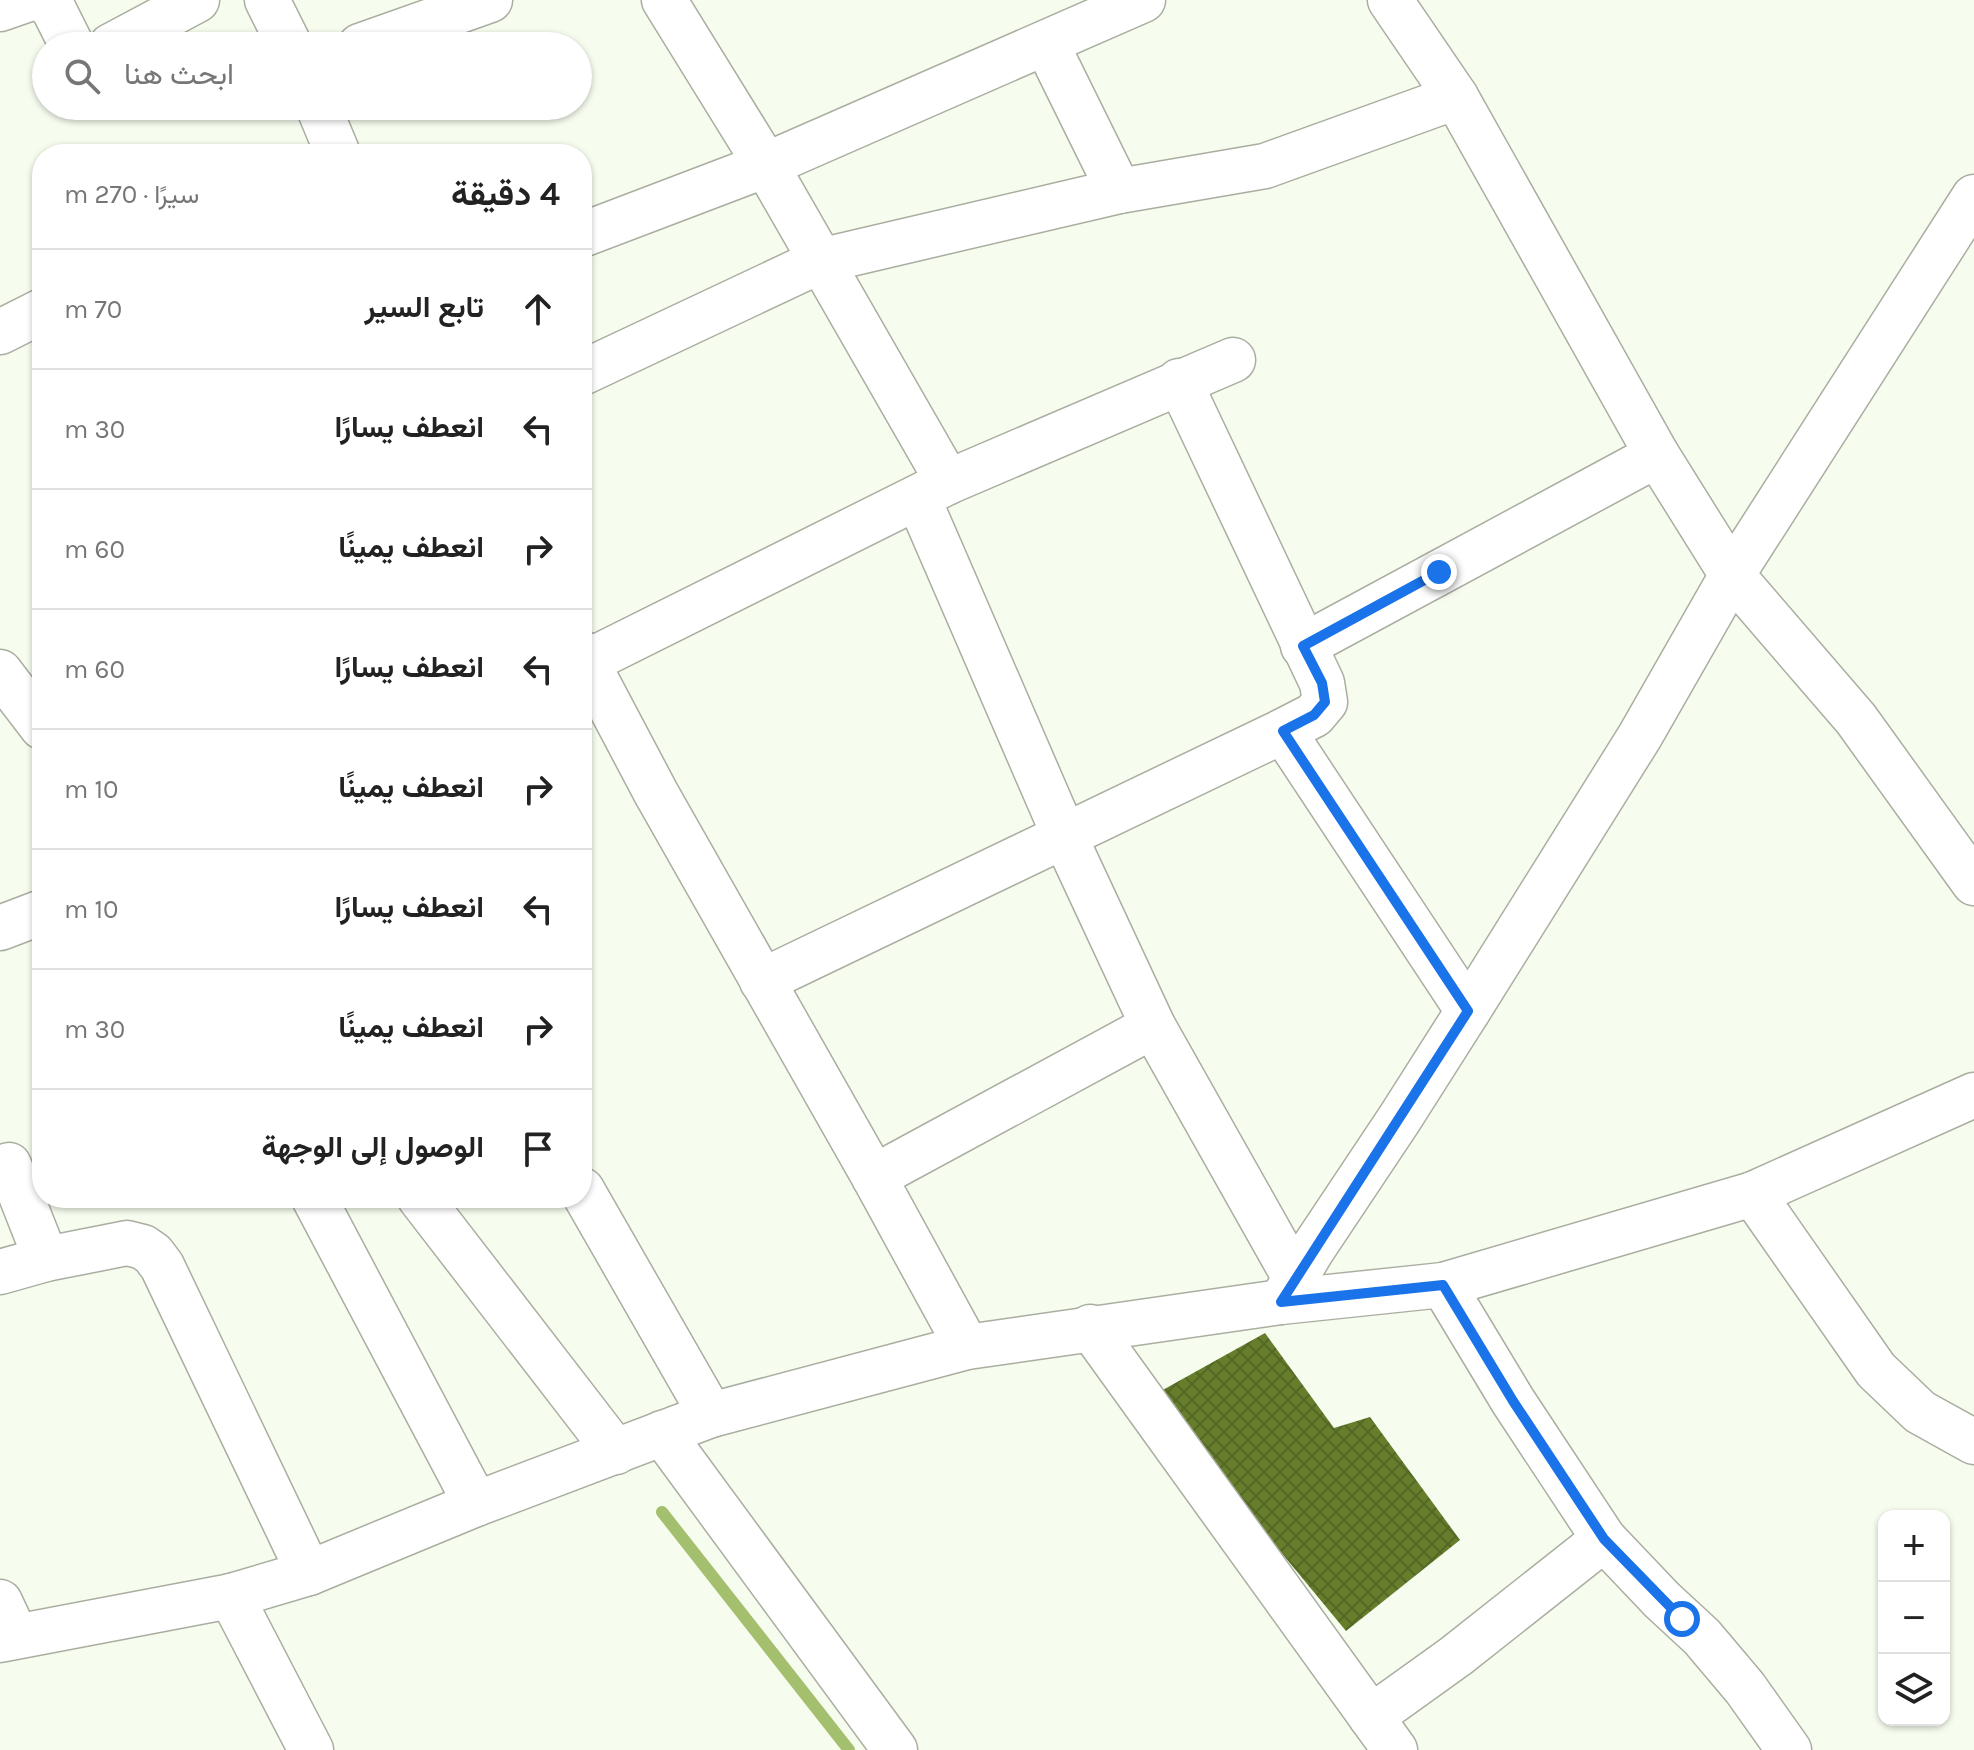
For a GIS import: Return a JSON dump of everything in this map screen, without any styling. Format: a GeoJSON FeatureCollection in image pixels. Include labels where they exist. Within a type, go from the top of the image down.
{"type":"FeatureCollection","features":[{"type":"Feature","properties":{"kind":"street"},"geometry":{"type":"LineString","coordinates":[[0,9],[26,0]]}},
{"type":"Feature","properties":{"kind":"street"},"geometry":{"type":"LineString","coordinates":[[45,0],[65,32]]}},
{"type":"Feature","properties":{"kind":"street"},"geometry":{"type":"LineString","coordinates":[[137,32],[197,0]]}},
{"type":"Feature","properties":{"kind":"street"},"geometry":{"type":"LineString","coordinates":[[267,0],[283,32]]}},
{"type":"Feature","properties":{"kind":"street"},"geometry":{"type":"LineString","coordinates":[[400,32],[490,0]]}},
{"type":"Feature","properties":{"kind":"street"},"geometry":{"type":"LineString","coordinates":[[664,0],[766,165],[820,261],[933,490],[1064,835],[1153,1026],[1288,1290]]}},
{"type":"Feature","properties":{"kind":"street"},"geometry":{"type":"LineString","coordinates":[[592,231],[766,165],[1143,0]]}},
{"type":"Feature","properties":{"kind":"street"},"geometry":{"type":"LineString","coordinates":[[1390,0],[1456,97],[1657,455],[1732,575],[1856,719],[1974,883]]}},
{"type":"Feature","properties":{"kind":"street"},"geometry":{"type":"LineString","coordinates":[[1046,43],[1119,191]]}},
{"type":"Feature","properties":{"kind":"street"},"geometry":{"type":"LineString","coordinates":[[592,368],[820,261],[1119,191],[1265,166],[1456,97]]}},
{"type":"Feature","properties":{"kind":"street"},"geometry":{"type":"LineString","coordinates":[[324,120],[334,144]]}},
{"type":"Feature","properties":{"kind":"street"},"geometry":{"type":"LineString","coordinates":[[1288,1290],[1468,1011],[1640,736],[1732,575],[1974,197]]}},
{"type":"Feature","properties":{"kind":"street"},"geometry":{"type":"LineString","coordinates":[[0,332],[32,316]]}},
{"type":"Feature","properties":{"kind":"street"},"geometry":{"type":"LineString","coordinates":[[592,654],[933,490],[1233,360]]}},
{"type":"Feature","properties":{"kind":"street"},"geometry":{"type":"LineString","coordinates":[[762,981],[1283,731],[1314,715],[1325,702],[1322,683],[1179,381]]}},
{"type":"Feature","properties":{"kind":"street"},"geometry":{"type":"LineString","coordinates":[[1303,646],[1657,455]]}},
{"type":"Feature","properties":{"kind":"street"},"geometry":{"type":"LineString","coordinates":[[0,672],[32,714]]}},
{"type":"Feature","properties":{"kind":"street"},"geometry":{"type":"LineString","coordinates":[[592,673],[656,793],[967,1347]]}},
{"type":"Feature","properties":{"kind":"street"},"geometry":{"type":"LineString","coordinates":[[1283,731],[1468,1011]]}},
{"type":"Feature","properties":{"kind":"street"},"geometry":{"type":"LineString","coordinates":[[0,928],[32,916]]}},
{"type":"Feature","properties":{"kind":"street"},"geometry":{"type":"LineString","coordinates":[[874,1177],[1153,1026]]}},
{"type":"Feature","properties":{"kind":"street"},"geometry":{"type":"LineString","coordinates":[[5,1626],[231,1596],[309,1573],[476,1504],[711,1415],[967,1347],[1288,1290],[1443,1285],[1753,1194],[1974,1095]]}},
{"type":"Feature","properties":{"kind":"street"},"geometry":{"type":"LineString","coordinates":[[9,1165],[46,1259]]}},
{"type":"Feature","properties":{"kind":"street"},"geometry":{"type":"LineString","coordinates":[[1753,1194],[1876,1370],[1920,1412],[1974,1442]]}},
{"type":"Feature","properties":{"kind":"street"},"geometry":{"type":"LineString","coordinates":[[592,1207],[711,1415]]}},
{"type":"Feature","properties":{"kind":"street"},"geometry":{"type":"LineString","coordinates":[[319,1208],[476,1504]]}},
{"type":"Feature","properties":{"kind":"street"},"geometry":{"type":"LineString","coordinates":[[428,1208],[616,1452]]}},
{"type":"Feature","properties":{"kind":"street"},"geometry":{"type":"LineString","coordinates":[[0,1272],[46,1259],[127,1243],[143,1247],[153,1254],[162,1266],[309,1573]]}},
{"type":"Feature","properties":{"kind":"street"},"geometry":{"type":"LineString","coordinates":[[1443,1285],[1513,1401],[1604,1539],[1702,1637],[1745,1688],[1789,1750]]}},
{"type":"Feature","properties":{"kind":"street"},"geometry":{"type":"LineString","coordinates":[[1090,1327],[1383,1733],[1456,1656],[1604,1539]]}},
{"type":"Feature","properties":{"kind":"street"},"geometry":{"type":"LineString","coordinates":[[662,1433],[895,1750]]}},
{"type":"Feature","properties":{"kind":"street"},"geometry":{"type":"LineString","coordinates":[[231,1596],[311,1750]]}},
{"type":"Feature","properties":{"kind":"building"},"geometry":{"type":"Polygon","coordinates":[[[1265,1333],[1334,1428],[1370,1417],[1460,1540],[1346,1631],[1152,1396],[1265,1333]]]}},
{"type":"Feature","properties":{"kind":"waterway"},"geometry":{"type":"LineString","coordinates":[[662,1512],[849,1750]]}},
{"type":"Feature","properties":{"kind":"route"},"geometry":{"type":"LineString","coordinates":[[1439,572],[1303,646],[1322,683],[1325,702],[1314,715],[1283,731],[1468,1011],[1281,1302],[1443,1285],[1513,1401],[1604,1539],[1682,1619]]}}]}
